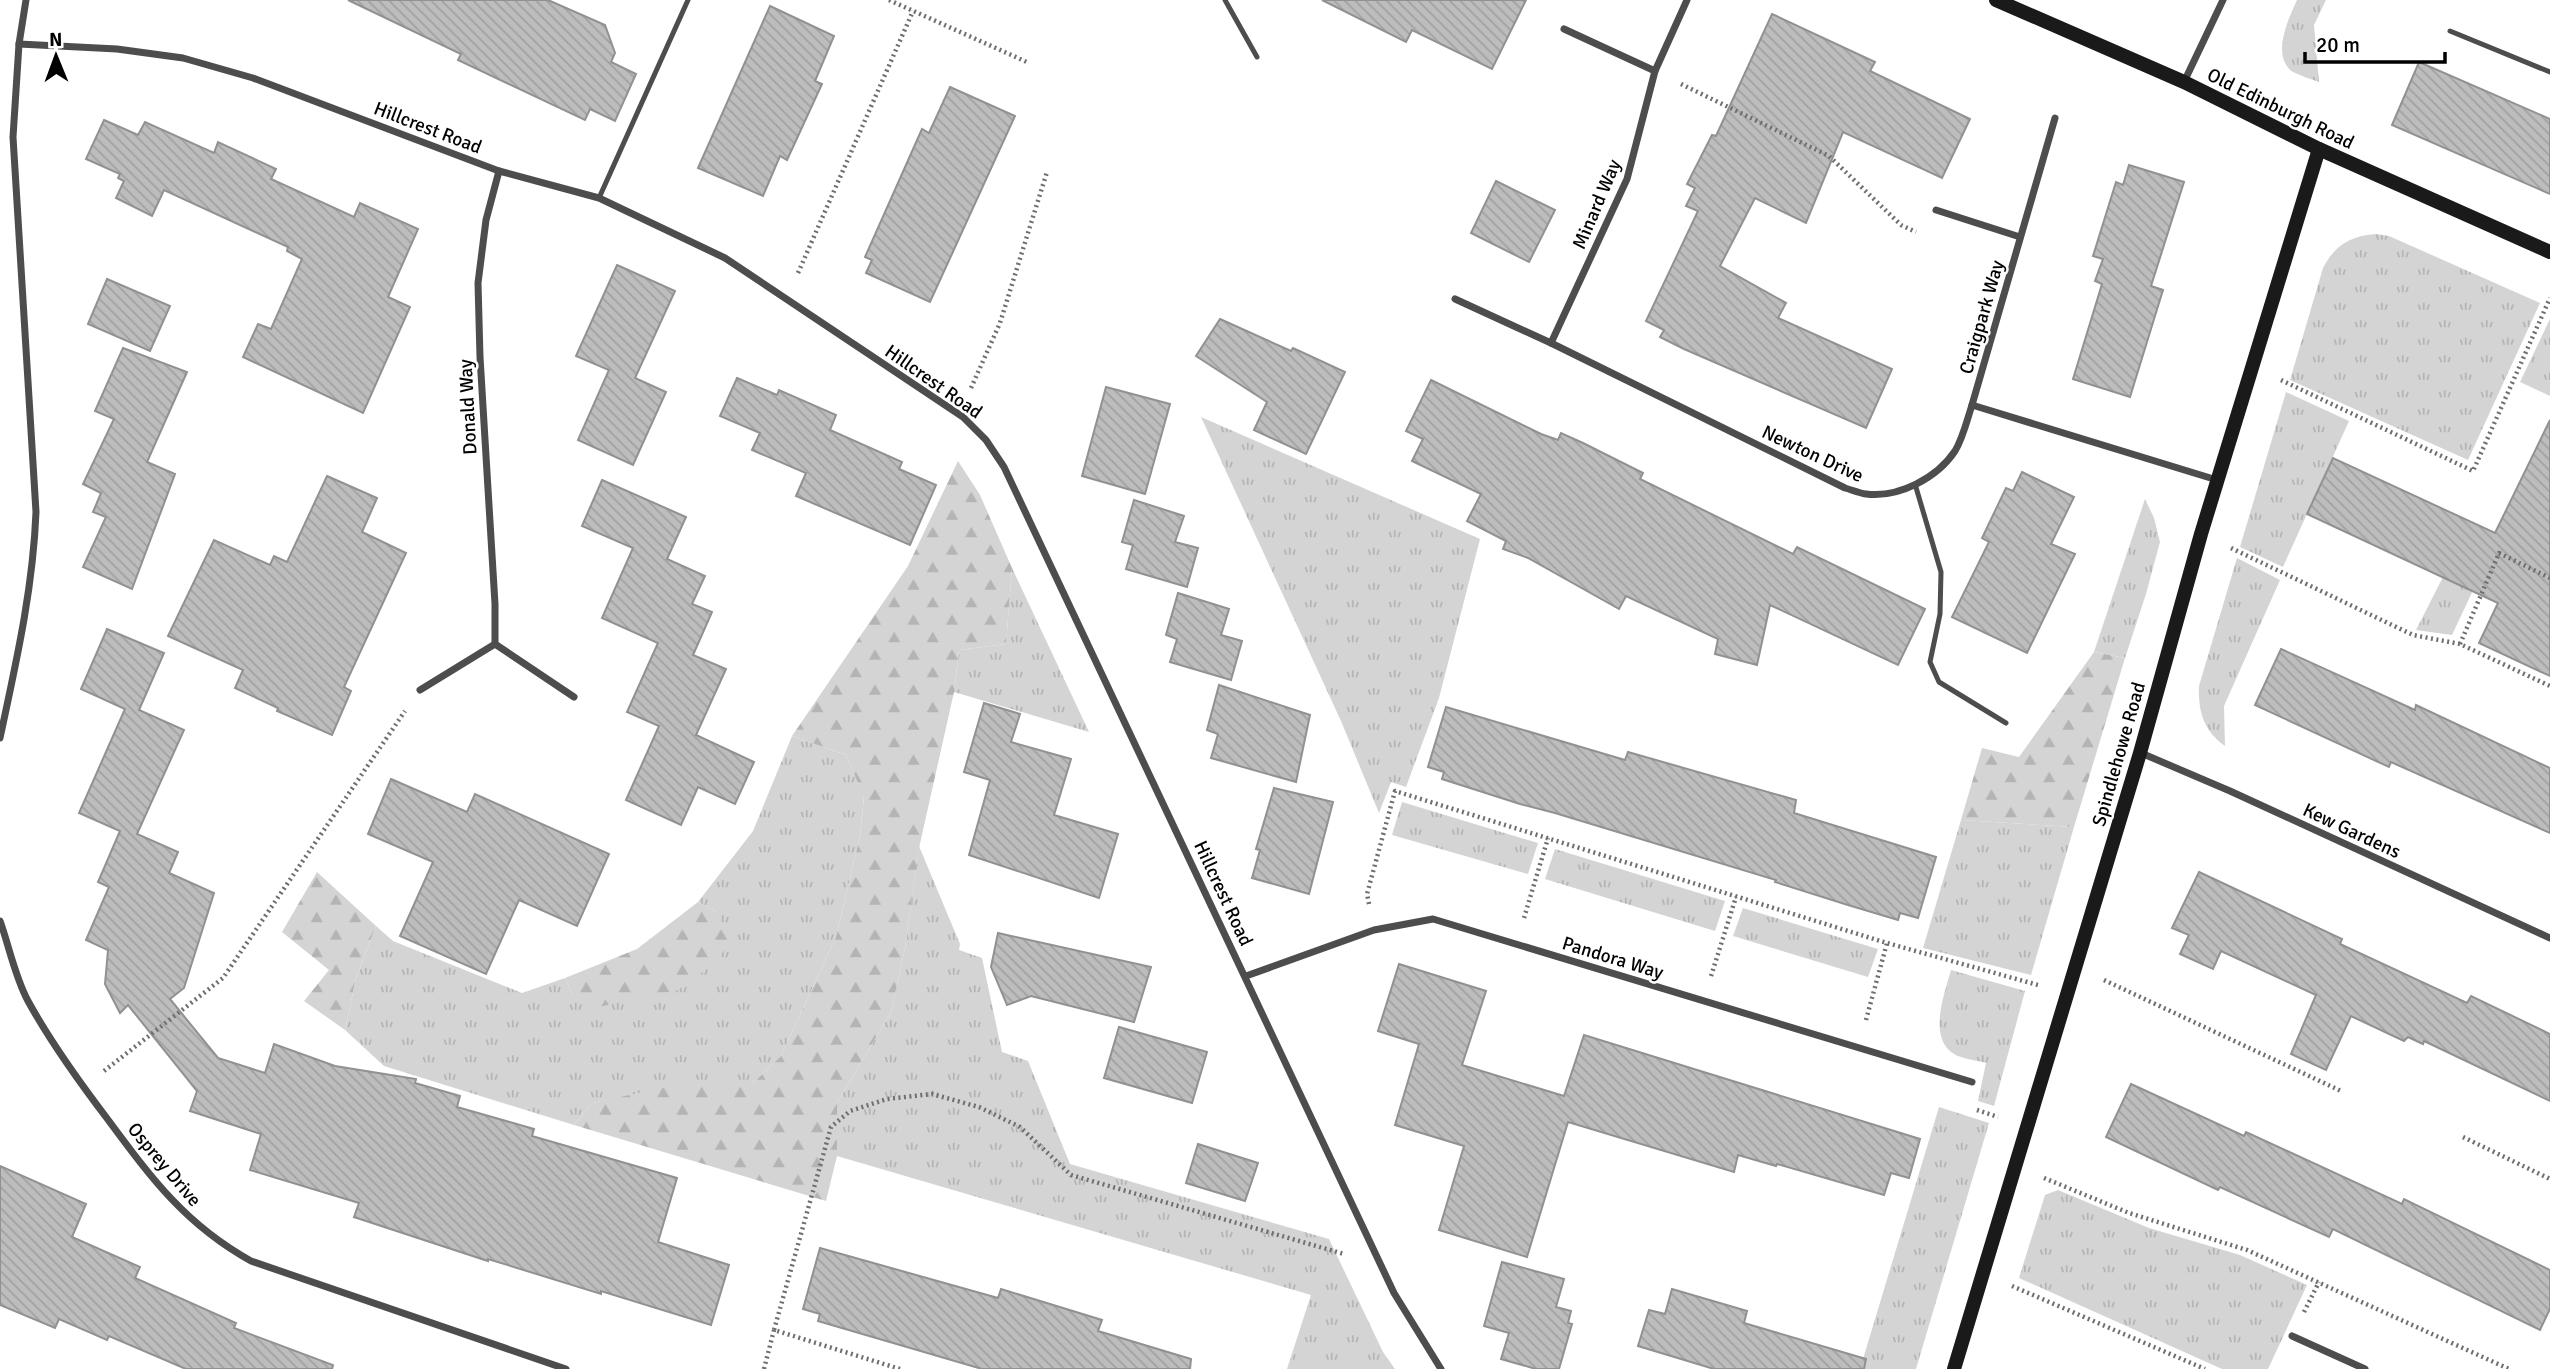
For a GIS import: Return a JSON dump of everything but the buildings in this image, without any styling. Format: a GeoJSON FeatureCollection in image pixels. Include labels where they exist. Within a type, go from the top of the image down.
{"type":"FeatureCollection","features":[{"type":"Feature","properties":{"kind":"street"},"geometry":{"type":"LineString","coordinates":[[0,738],[30,594],[36,512],[13,137],[19,44],[26,0]]}},
{"type":"Feature","properties":{"kind":"street","name":"Minard Way"},"geometry":{"type":"LineString","coordinates":[[1551,343],[1627,179],[1654,71],[1687,0]]}},
{"type":"Feature","properties":{"kind":"street","name":"Old Edinburgh Road"},"geometry":{"type":"LineString","coordinates":[[1996,0],[2184,82],[2319,149],[2550,252]]}},
{"type":"Feature","properties":{"kind":"street"},"geometry":{"type":"LineString","coordinates":[[2184,82],[2223,0]]}},
{"type":"Feature","properties":{"kind":"street"},"geometry":{"type":"LineString","coordinates":[[1564,29],[1654,71]]}},
{"type":"Feature","properties":{"kind":"street","name":"Hillcrest Road"},"geometry":{"type":"LineString","coordinates":[[19,44],[117,49],[183,58],[253,78],[499,171],[599,198],[724,258],[959,414],[986,440],[1004,467],[1394,1293],[1441,1369]]}},
{"type":"Feature","properties":{"kind":"street","name":"Craigpark Way"},"geometry":{"type":"LineString","coordinates":[[1972,405],[2054,118]]}},
{"type":"Feature","properties":{"kind":"street","name":"Spindlehowe Road"},"geometry":{"type":"LineString","coordinates":[[1954,1369],[2140,753],[2217,480],[2319,149]]}},
{"type":"Feature","properties":{"kind":"street","name":"Donald Way"},"geometry":{"type":"LineString","coordinates":[[495,644],[478,283],[486,220],[499,171]]}},
{"type":"Feature","properties":{"kind":"street"},"geometry":{"type":"LineString","coordinates":[[1936,210],[2020,237]]}},
{"type":"Feature","properties":{"kind":"street","name":"Newton Drive"},"geometry":{"type":"LineString","coordinates":[[1455,299],[1551,343],[1845,488],[1866,494],[1900,491],[1944,464],[1956,449],[1972,405]]}},
{"type":"Feature","properties":{"kind":"street"},"geometry":{"type":"LineString","coordinates":[[1972,405],[2217,480]]}},
{"type":"Feature","properties":{"kind":"street"},"geometry":{"type":"LineString","coordinates":[[419,690],[495,644],[574,697]]}},
{"type":"Feature","properties":{"kind":"street","name":"Kew Gardens"},"geometry":{"type":"LineString","coordinates":[[2140,753],[2230,791],[2550,939]]}},
{"type":"Feature","properties":{"kind":"street","name":"Pandora Way"},"geometry":{"type":"LineString","coordinates":[[1246,976],[1374,930],[1433,919],[1972,1082]]}},
{"type":"Feature","properties":{"kind":"street","name":"Osprey Drive"},"geometry":{"type":"LineString","coordinates":[[0,921],[27,999],[83,1087],[156,1183],[193,1222],[224,1246],[251,1261],[541,1366],[566,1369]]}},
{"type":"Feature","properties":{"kind":"street"},"geometry":{"type":"LineString","coordinates":[[2292,1336],[2365,1369]]}},
{"type":"Feature","properties":{"kind":"lane"},"geometry":{"type":"LineString","coordinates":[[599,198],[688,0]]}},
{"type":"Feature","properties":{"kind":"lane"},"geometry":{"type":"LineString","coordinates":[[1225,0],[1257,57]]}},
{"type":"Feature","properties":{"kind":"lane"},"geometry":{"type":"LineString","coordinates":[[2450,31],[2550,72]]}},
{"type":"Feature","properties":{"kind":"lane"},"geometry":{"type":"LineString","coordinates":[[1914,484],[1941,572],[1940,614],[1930,662],[1933,674],[1939,682],[2006,723]]}},
{"type":"Feature","properties":{"kind":"path"},"geometry":{"type":"LineString","coordinates":[[889,0],[1029,63]]}},
{"type":"Feature","properties":{"kind":"path"},"geometry":{"type":"LineString","coordinates":[[787,300],[913,11]]}},
{"type":"Feature","properties":{"kind":"path"},"geometry":{"type":"LineString","coordinates":[[1654,71],[1829,156],[1901,225],[1927,236],[1936,210]]}},
{"type":"Feature","properties":{"kind":"path"},"geometry":{"type":"LineString","coordinates":[[959,414],[1000,323],[1047,172]]}},
{"type":"Feature","properties":{"kind":"path"},"geometry":{"type":"LineString","coordinates":[[2253,367],[2473,471],[2550,298]]}},
{"type":"Feature","properties":{"kind":"path"},"geometry":{"type":"LineString","coordinates":[[2201,534],[2413,635],[2460,644],[2550,686]]}},
{"type":"Feature","properties":{"kind":"path"},"geometry":{"type":"LineString","coordinates":[[2460,644],[2499,553],[2550,578]]}},
{"type":"Feature","properties":{"kind":"path"},"geometry":{"type":"LineString","coordinates":[[83,1087],[223,978],[419,690]]}},
{"type":"Feature","properties":{"kind":"path"},"geometry":{"type":"LineString","coordinates":[[1367,894],[1395,791],[1887,943],[2066,992]]}},
{"type":"Feature","properties":{"kind":"path"},"geometry":{"type":"LineString","coordinates":[[1528,903],[1548,838]]}},
{"type":"Feature","properties":{"kind":"path"},"geometry":{"type":"LineString","coordinates":[[1716,960],[1736,897]]}},
{"type":"Feature","properties":{"kind":"path"},"geometry":{"type":"LineString","coordinates":[[1869,1007],[1887,943]]}},
{"type":"Feature","properties":{"kind":"path"},"geometry":{"type":"LineString","coordinates":[[2074,966],[2341,1091]]}},
{"type":"Feature","properties":{"kind":"path"},"geometry":{"type":"LineString","coordinates":[[1972,1082],[1966,1107],[2026,1125]]}},
{"type":"Feature","properties":{"kind":"path"},"geometry":{"type":"LineString","coordinates":[[764,1369],[831,1127],[850,1111],[887,1099],[932,1094],[979,1107],[1020,1127],[1071,1175],[1382,1265]]}},
{"type":"Feature","properties":{"kind":"path"},"geometry":{"type":"LineString","coordinates":[[2463,1137],[2550,1179]]}},
{"type":"Feature","properties":{"kind":"path"},"geometry":{"type":"LineString","coordinates":[[2014,1165],[2129,1213],[2247,1250],[2509,1369]]}},
{"type":"Feature","properties":{"kind":"path"},"geometry":{"type":"LineString","coordinates":[[1982,1273],[2205,1369]]}},
{"type":"Feature","properties":{"kind":"path"},"geometry":{"type":"LineString","coordinates":[[774,1330],[900,1369]]}},
{"type":"Feature","properties":{"kind":"green space"},"geometry":{"type":"Polygon","coordinates":[[[2297,0],[2326,0],[2314,25],[2319,82],[2293,72],[2283,57],[2283,37],[2297,0]]]}},
{"type":"Feature","properties":{"kind":"green space"},"geometry":{"type":"Polygon","coordinates":[[[2376,234],[2389,236],[2540,303],[2468,460],[2290,380],[2323,268],[2344,243],[2376,234]]]}},
{"type":"Feature","properties":{"kind":"green space"},"geometry":{"type":"Polygon","coordinates":[[[2550,319],[2550,396],[2520,382],[2550,319]]]}},
{"type":"Feature","properties":{"kind":"green space"},"geometry":{"type":"Polygon","coordinates":[[[2286,392],[2349,421],[2283,567],[2240,547],[2286,392]]]}},
{"type":"Feature","properties":{"kind":"green space"},"geometry":{"type":"Polygon","coordinates":[[[1201,417],[1480,539],[1439,698],[1406,787],[1391,782],[1379,813],[1341,721],[1201,417]]]}},
{"type":"Feature","properties":{"kind":"green space"},"geometry":{"type":"Polygon","coordinates":[[[958,461],[980,495],[1012,568],[1006,644],[959,650],[954,692],[919,848],[905,948],[891,1012],[837,1103],[837,1156],[826,1201],[574,1125],[592,1103],[686,1083],[753,1083],[781,1056],[836,937],[860,836],[864,797],[846,755],[792,736],[908,566],[958,461]]]}},
{"type":"Feature","properties":{"kind":"green space"},"geometry":{"type":"Polygon","coordinates":[[[2145,499],[2154,518],[2160,542],[2125,658],[2094,652],[2145,499]]]}},
{"type":"Feature","properties":{"kind":"green space"},"geometry":{"type":"Polygon","coordinates":[[[2237,558],[2280,580],[2224,706],[2225,746],[2207,727],[2200,704],[2199,686],[2237,558]]]}},
{"type":"Feature","properties":{"kind":"green space"},"geometry":{"type":"Polygon","coordinates":[[[1012,568],[1089,732],[954,692],[959,650],[1006,644],[1012,568]]]}},
{"type":"Feature","properties":{"kind":"green space"},"geometry":{"type":"Polygon","coordinates":[[[2445,573],[2475,586],[2452,635],[2416,630],[2445,573]]]}},
{"type":"Feature","properties":{"kind":"green space"},"geometry":{"type":"Polygon","coordinates":[[[2094,652],[2125,658],[2074,827],[1961,820],[1982,748],[2019,757],[2094,652]]]}},
{"type":"Feature","properties":{"kind":"green space"},"geometry":{"type":"Polygon","coordinates":[[[792,736],[846,755],[864,796],[860,836],[836,937],[781,1056],[753,1083],[695,1083],[592,1103],[574,1125],[384,1066],[345,1030],[356,978],[376,926],[393,941],[522,993],[565,978],[572,994],[717,912],[698,902],[753,831],[792,736]]]}},
{"type":"Feature","properties":{"kind":"green space"},"geometry":{"type":"Polygon","coordinates":[[[1402,802],[1538,843],[1528,874],[1392,835],[1402,802]]]}},
{"type":"Feature","properties":{"kind":"green space"},"geometry":{"type":"Polygon","coordinates":[[[1961,820],[2074,827],[2031,975],[1923,948],[1961,820]]]}},
{"type":"Feature","properties":{"kind":"green space"},"geometry":{"type":"Polygon","coordinates":[[[919,846],[960,944],[959,950],[982,958],[1002,1052],[1028,1061],[1070,1164],[1329,1239],[1383,1352],[1395,1369],[1287,1369],[1311,1295],[837,1156],[837,1103],[891,1012],[905,948],[919,846]]]}},
{"type":"Feature","properties":{"kind":"green space"},"geometry":{"type":"Polygon","coordinates":[[[1555,849],[1725,901],[1715,931],[1545,879],[1555,849]]]}},
{"type":"Feature","properties":{"kind":"green space"},"geometry":{"type":"Polygon","coordinates":[[[317,872],[376,926],[356,978],[345,1030],[304,1001],[329,970],[282,932],[317,872]]]}},
{"type":"Feature","properties":{"kind":"green space"},"geometry":{"type":"Polygon","coordinates":[[[698,902],[717,912],[729,940],[718,961],[678,990],[589,1009],[572,994],[565,978],[637,949],[698,902]]]}},
{"type":"Feature","properties":{"kind":"green space"},"geometry":{"type":"Polygon","coordinates":[[[1743,908],[1878,949],[1868,977],[1733,936],[1743,908]]]}},
{"type":"Feature","properties":{"kind":"green space"},"geometry":{"type":"Polygon","coordinates":[[[1951,970],[2025,991],[1994,1106],[1978,1101],[1986,1063],[1954,1054],[1941,1037],[1940,1014],[1951,970]]]}},
{"type":"Feature","properties":{"kind":"green space"},"geometry":{"type":"Polygon","coordinates":[[[1939,1107],[1989,1123],[1916,1369],[1860,1369],[1939,1107]]]}},
{"type":"Feature","properties":{"kind":"green space"},"geometry":{"type":"Polygon","coordinates":[[[2058,1190],[2149,1228],[2240,1255],[2307,1285],[2268,1369],[2222,1369],[2019,1278],[2045,1195],[2058,1190]]]}}]}
